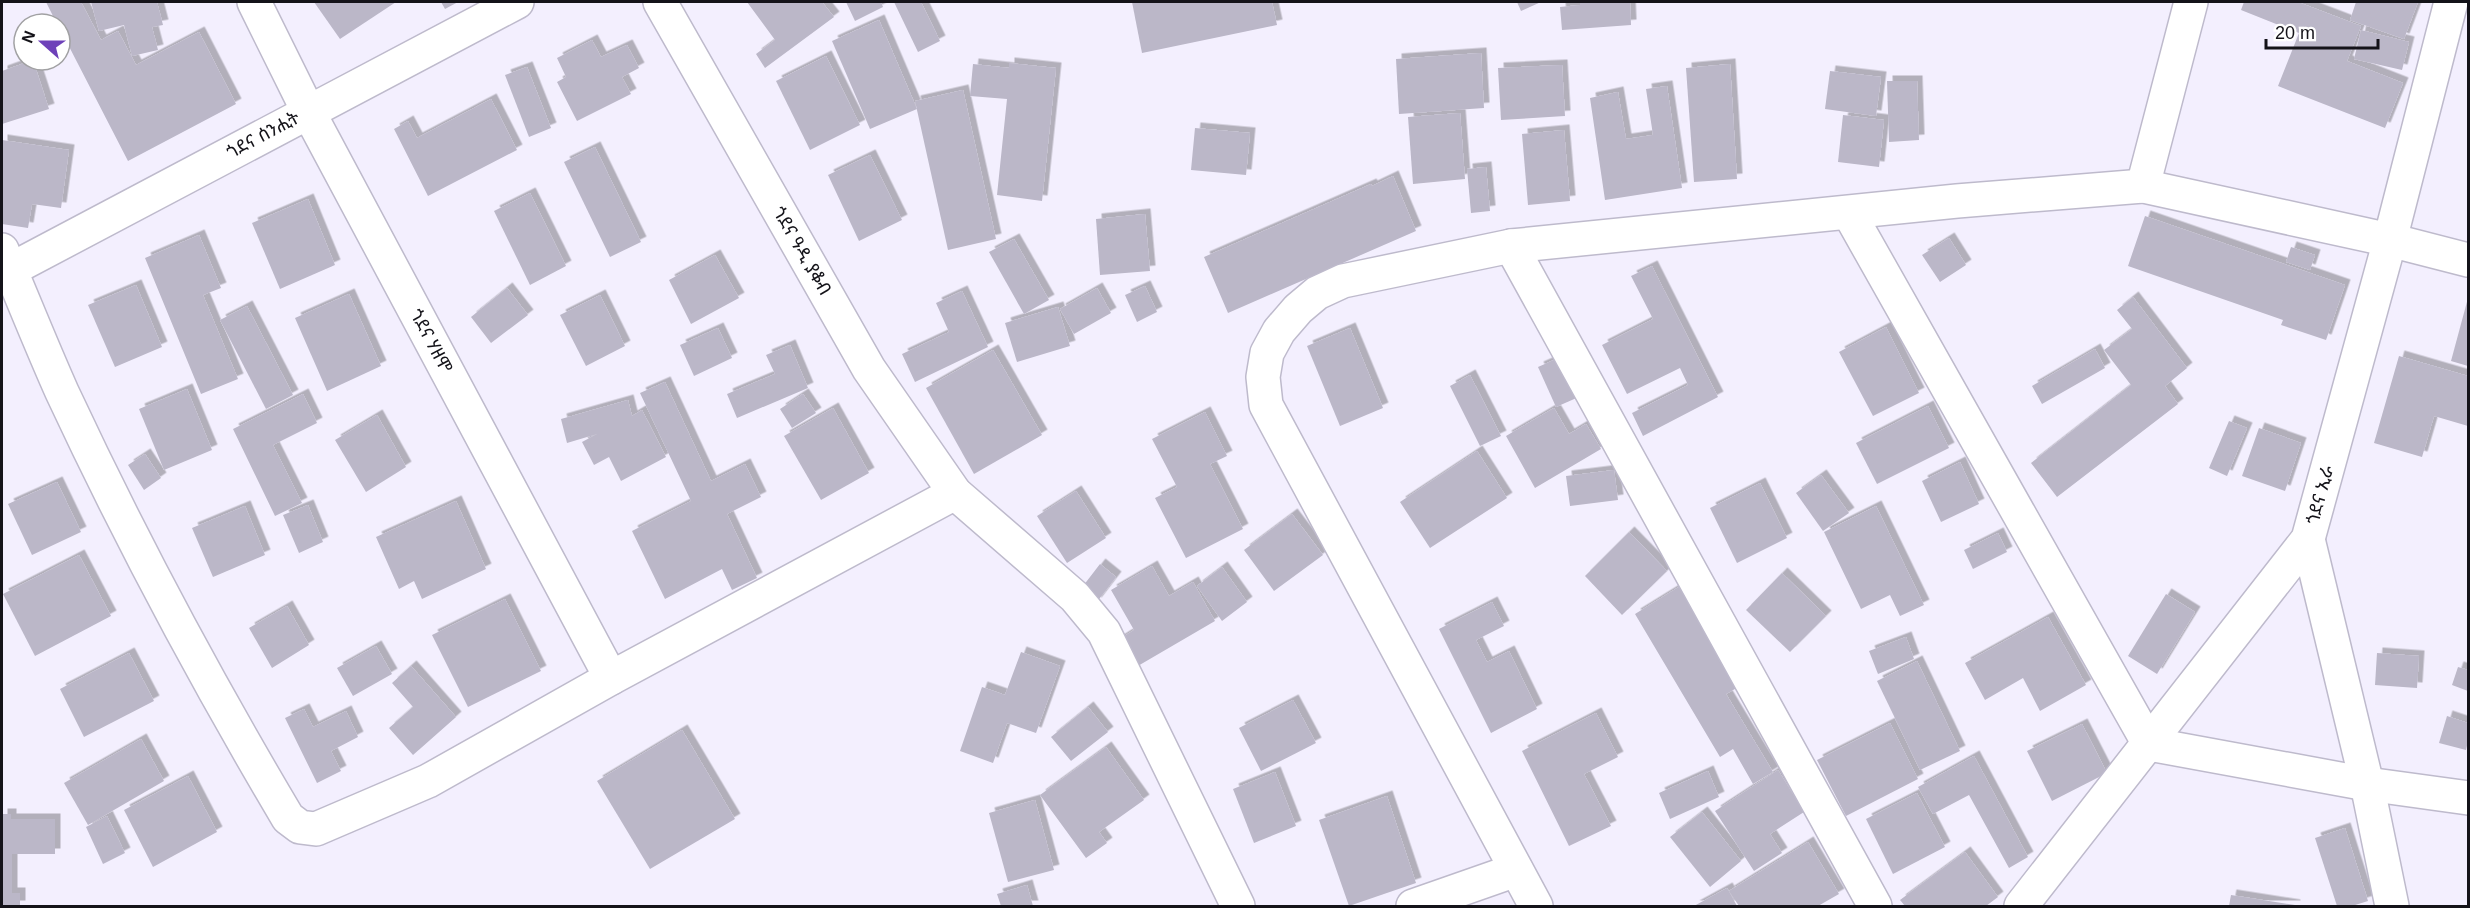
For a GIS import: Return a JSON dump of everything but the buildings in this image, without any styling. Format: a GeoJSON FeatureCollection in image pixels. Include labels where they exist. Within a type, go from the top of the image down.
{"type":"FeatureCollection","features":[{"type":"Feature","properties":{"kind":"street","name":"ጎደና ሃዘሞ"},"geometry":{"type":"LineString","coordinates":[[254,2],[309,111],[611,678]]}},
{"type":"Feature","properties":{"kind":"street","name":"ጎደና ሰንሒት"},"geometry":{"type":"LineString","coordinates":[[6,260],[309,111],[517,2]]}},
{"type":"Feature","properties":{"kind":"street","name":"ጎደና ዓዲ ያቆብ"},"geometry":{"type":"LineString","coordinates":[[660,2],[869,369],[955,493],[1075,597],[1104,632],[1238,906]]}},
{"type":"Feature","properties":{"kind":"street"},"geometry":{"type":"LineString","coordinates":[[2143,186],[2191,2]]}},
{"type":"Feature","properties":{"kind":"street","name":"ጎደና ኢራ"},"geometry":{"type":"LineString","coordinates":[[2021,906],[2308,539],[2390,240],[2451,2]]}},
{"type":"Feature","properties":{"kind":"street"},"geometry":{"type":"LineString","coordinates":[[1536,906],[1266,405],[1263,377],[1268,353],[1280,331],[1298,309],[1317,293],[1343,281],[1511,246],[1957,201],[2143,186],[2390,240],[2469,260]]}},
{"type":"Feature","properties":{"kind":"street"},"geometry":{"type":"LineString","coordinates":[[1849,213],[2149,744],[2367,784],[2469,798]]}},
{"type":"Feature","properties":{"kind":"street"},"geometry":{"type":"LineString","coordinates":[[1511,246],[1875,906]]}},
{"type":"Feature","properties":{"kind":"street"},"geometry":{"type":"LineString","coordinates":[[6,260],[62,392],[146,560],[228,717],[288,818],[300,827],[316,829],[428,781],[611,678],[955,493]]}},
{"type":"Feature","properties":{"kind":"street"},"geometry":{"type":"LineString","coordinates":[[2308,539],[2367,784],[2392,906]]}},
{"type":"Feature","properties":{"kind":"street"},"geometry":{"type":"LineString","coordinates":[[1413,906],[1516,870]]}}]}
